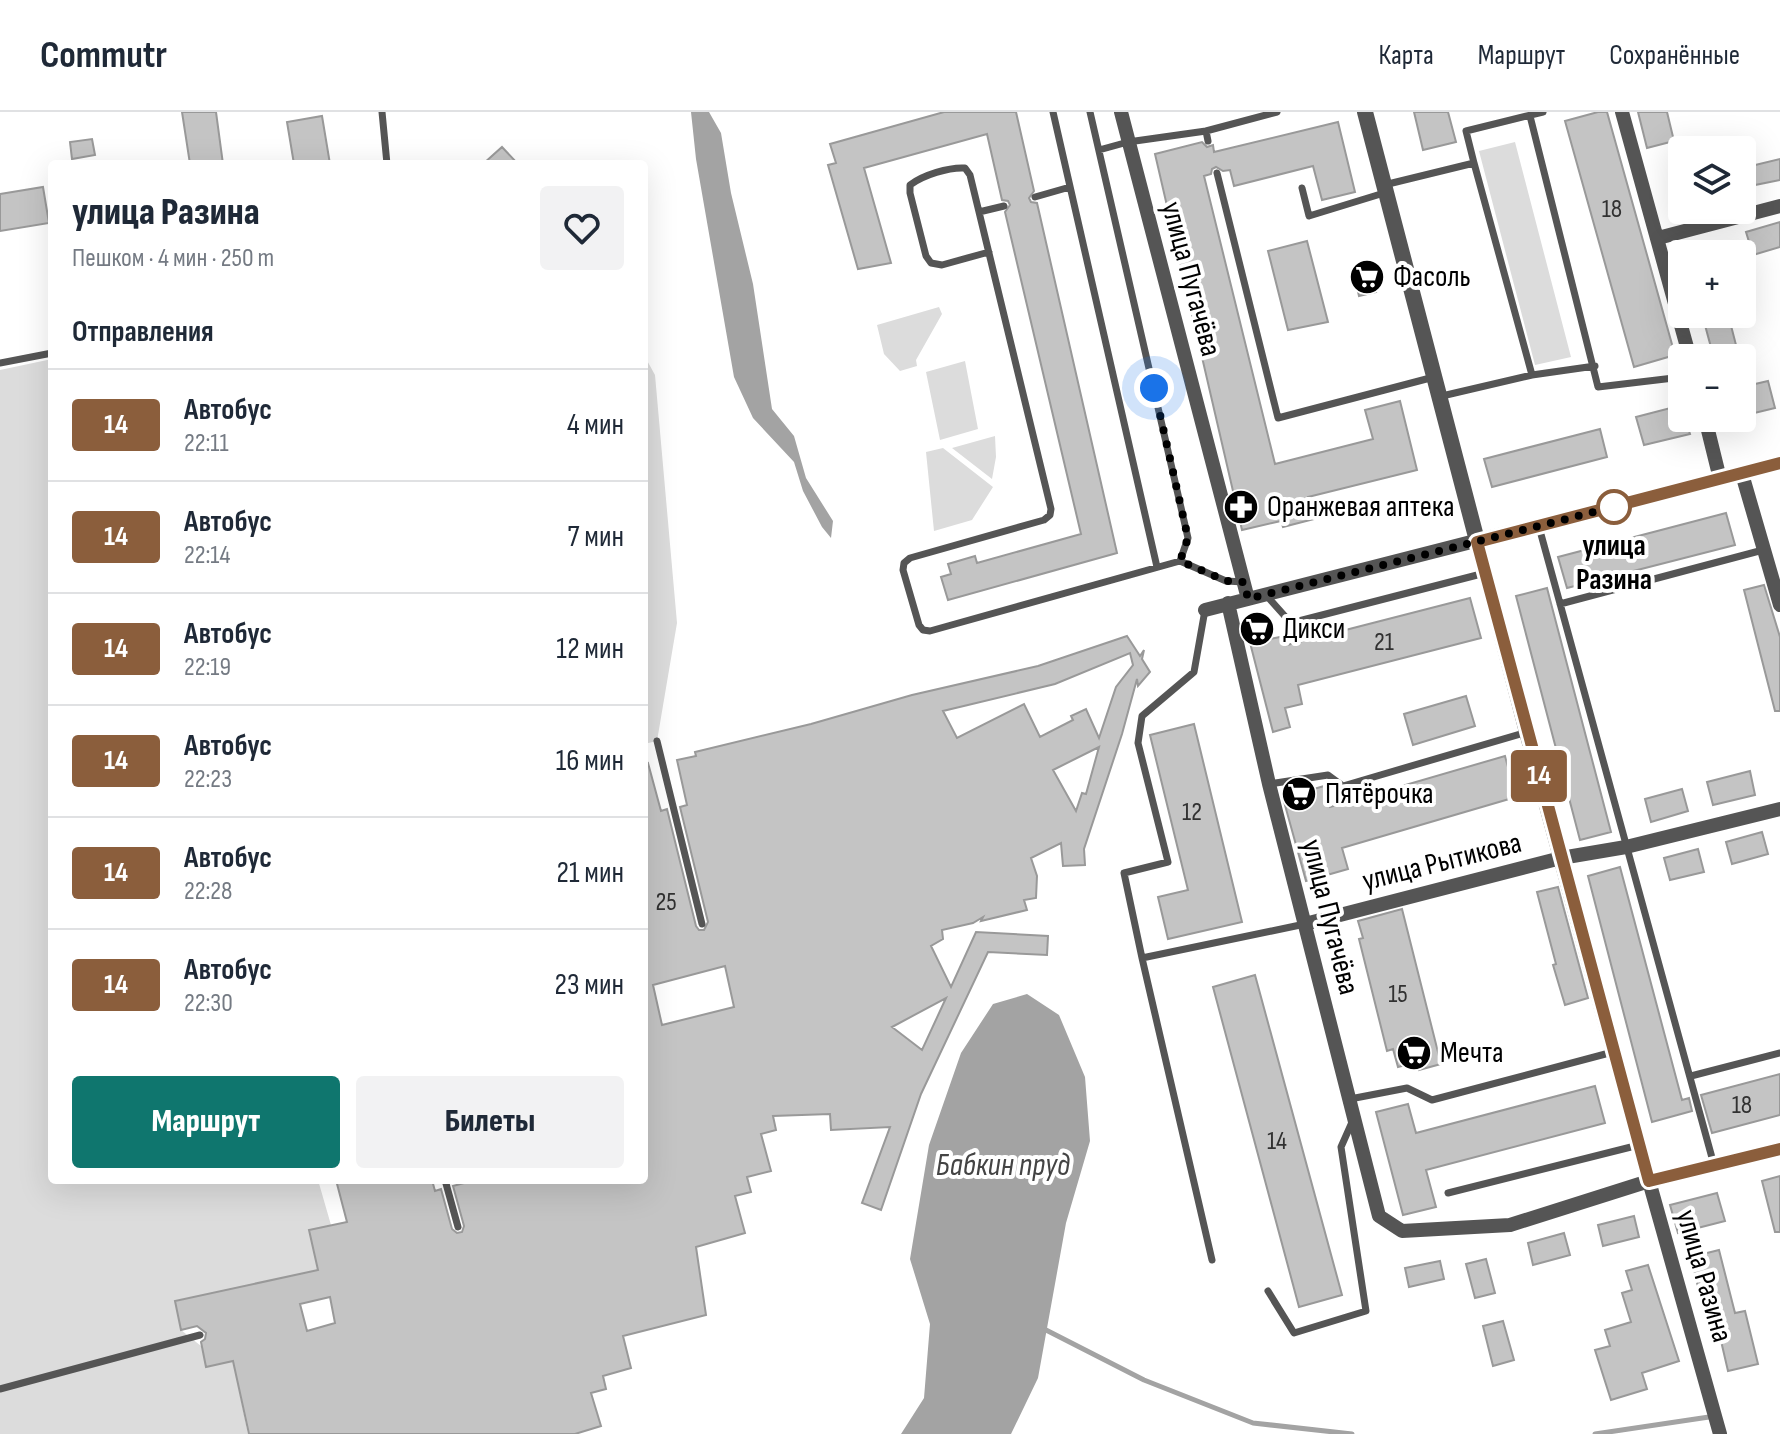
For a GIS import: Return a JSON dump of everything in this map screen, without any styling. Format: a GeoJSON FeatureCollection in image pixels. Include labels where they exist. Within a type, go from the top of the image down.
{"type":"FeatureCollection","features":[{"type":"Feature","properties":{"kind":"street","name":"улица Пугачёва"},"geometry":{"type":"LineString","coordinates":[[1121,112],[1248,599]]}},
{"type":"Feature","properties":{"kind":"street","name":"улица Разина"},"geometry":{"type":"LineString","coordinates":[[1365,112],[1527,732],[1720,1434]]}},
{"type":"Feature","properties":{"kind":"street"},"geometry":{"type":"LineString","coordinates":[[1622,112],[1686,344]]}},
{"type":"Feature","properties":{"kind":"street"},"geometry":{"type":"LineString","coordinates":[[1658,238],[1780,206]]}},
{"type":"Feature","properties":{"kind":"street"},"geometry":{"type":"LineString","coordinates":[[1708,432],[1720,479]]}},
{"type":"Feature","properties":{"kind":"street"},"geometry":{"type":"LineString","coordinates":[[1205,610],[1780,463]]}},
{"type":"Feature","properties":{"kind":"street"},"geometry":{"type":"LineString","coordinates":[[1742,474],[1780,605]]}},
{"type":"Feature","properties":{"kind":"street","name":"улица Пугачёва"},"geometry":{"type":"LineString","coordinates":[[1228,603],[1269,784],[1379,1216],[1402,1231],[1510,1225],[1649,1181]]}},
{"type":"Feature","properties":{"kind":"street","name":"улица Рытикова"},"geometry":{"type":"LineString","coordinates":[[1305,924],[1561,858],[1626,847],[1780,809]]}},
{"type":"Feature","properties":{"kind":"street"},"geometry":{"type":"LineString","coordinates":[[1649,1181],[1780,1149]]}},
{"type":"Feature","properties":{"kind":"lane"},"geometry":{"type":"LineString","coordinates":[[382,112],[387,160]]}},
{"type":"Feature","properties":{"kind":"lane"},"geometry":{"type":"LineString","coordinates":[[1053,112],[1157,567]]}},
{"type":"Feature","properties":{"kind":"lane"},"geometry":{"type":"LineString","coordinates":[[1090,112],[1188,538],[1180,561]]}},
{"type":"Feature","properties":{"kind":"lane"},"geometry":{"type":"LineString","coordinates":[[1099,150],[1128,142],[1206,131],[1277,112]]}},
{"type":"Feature","properties":{"kind":"lane"},"geometry":{"type":"LineString","coordinates":[[1532,375],[1466,131],[1543,112]]}},
{"type":"Feature","properties":{"kind":"lane"},"geometry":{"type":"LineString","coordinates":[[1530,116],[1598,387],[1668,379]]}},
{"type":"Feature","properties":{"kind":"lane"},"geometry":{"type":"LineString","coordinates":[[1206,131],[1208,141]]}},
{"type":"Feature","properties":{"kind":"lane"},"geometry":{"type":"LineString","coordinates":[[1302,188],[1309,216],[1385,188],[1474,163]]}},
{"type":"Feature","properties":{"kind":"lane"},"geometry":{"type":"LineString","coordinates":[[989,252],[942,265],[931,263],[926,256],[910,185],[917,179],[958,168],[965,168],[970,175],[989,252],[1051,509],[1050,515],[1044,520],[910,558],[904,563],[903,570],[919,625],[923,630],[930,631],[1180,561],[1226,581],[1244,582]]}},
{"type":"Feature","properties":{"kind":"lane"},"geometry":{"type":"LineString","coordinates":[[1217,173],[1278,418],[1434,377]]}},
{"type":"Feature","properties":{"kind":"lane"},"geometry":{"type":"LineString","coordinates":[[1035,197],[1070,187]]}},
{"type":"Feature","properties":{"kind":"lane"},"geometry":{"type":"LineString","coordinates":[[979,212],[1004,206]]}},
{"type":"Feature","properties":{"kind":"lane"},"geometry":{"type":"LineString","coordinates":[[0,363],[48,354]]}},
{"type":"Feature","properties":{"kind":"lane"},"geometry":{"type":"LineString","coordinates":[[1439,397],[1532,375],[1595,366]]}},
{"type":"Feature","properties":{"kind":"lane"},"geometry":{"type":"LineString","coordinates":[[1539,527],[1714,1166]]}},
{"type":"Feature","properties":{"kind":"lane"},"geometry":{"type":"LineString","coordinates":[[1560,604],[1764,550]]}},
{"type":"Feature","properties":{"kind":"lane"},"geometry":{"type":"LineString","coordinates":[[1266,595],[1291,623],[1485,573]]}},
{"type":"Feature","properties":{"kind":"lane"},"geometry":{"type":"LineString","coordinates":[[1205,610],[1194,672],[1142,716],[1138,743],[1168,862],[1124,873],[1212,1260]]}},
{"type":"Feature","properties":{"kind":"lane"},"geometry":{"type":"LineString","coordinates":[[1269,784],[1328,775],[1343,786],[1527,732]]}},
{"type":"Feature","properties":{"kind":"lane"},"geometry":{"type":"LineString","coordinates":[[657,741],[702,924]]}},
{"type":"Feature","properties":{"kind":"lane"},"geometry":{"type":"LineString","coordinates":[[1142,958],[1305,924]]}},
{"type":"Feature","properties":{"kind":"lane"},"geometry":{"type":"LineString","coordinates":[[1350,1099],[1407,1088],[1432,1100],[1613,1052]]}},
{"type":"Feature","properties":{"kind":"lane"},"geometry":{"type":"LineString","coordinates":[[1691,1076],[1780,1053]]}},
{"type":"Feature","properties":{"kind":"lane"},"geometry":{"type":"LineString","coordinates":[[1268,1291],[1294,1333],[1366,1311],[1341,1147],[1354,1118]]}},
{"type":"Feature","properties":{"kind":"lane"},"geometry":{"type":"LineString","coordinates":[[1448,1193],[1639,1145]]}},
{"type":"Feature","properties":{"kind":"lane"},"geometry":{"type":"LineString","coordinates":[[446,1184],[458,1227]]}},
{"type":"Feature","properties":{"kind":"lane"},"geometry":{"type":"LineString","coordinates":[[0,1389],[200,1335]]}},
{"type":"Feature","properties":{"kind":"shaded area"},"geometry":{"type":"Polygon","coordinates":[[[1515,142],[1571,357],[1535,365],[1479,151],[1515,142]]]}},
{"type":"Feature","properties":{"kind":"shaded area"},"geometry":{"type":"Polygon","coordinates":[[[939,307],[942,314],[916,360],[917,366],[900,371],[884,354],[877,325],[939,307]]]}},
{"type":"Feature","properties":{"kind":"shaded area"},"geometry":{"type":"Polygon","coordinates":[[[48,360],[48,1184],[319,1184],[331,1225],[309,1231],[318,1270],[175,1302],[181,1330],[201,1346],[206,1366],[233,1361],[248,1434],[0,1434],[0,370],[48,360]]]}},
{"type":"Feature","properties":{"kind":"shaded area"},"geometry":{"type":"Polygon","coordinates":[[[965,361],[978,429],[940,440],[926,372],[965,361]]]}},
{"type":"Feature","properties":{"kind":"shaded area"},"geometry":{"type":"Polygon","coordinates":[[[648,362],[655,375],[677,623],[657,741],[648,743],[648,362]]]}},
{"type":"Feature","properties":{"kind":"shaded area"},"geometry":{"type":"Polygon","coordinates":[[[995,436],[996,457],[992,479],[952,448],[995,436]]]}},
{"type":"Feature","properties":{"kind":"shaded area"},"geometry":{"type":"Polygon","coordinates":[[[943,448],[993,487],[972,520],[934,531],[926,452],[943,448]]]}},
{"type":"Feature","properties":{"kind":"water"},"geometry":{"type":"Polygon","coordinates":[[[691,112],[709,112],[721,133],[731,193],[753,284],[772,409],[794,436],[806,478],[833,521],[831,538],[803,491],[794,462],[753,418],[734,377],[696,159],[691,112]]]}},
{"type":"Feature","properties":{"kind":"water","name":"Бабкин пруд"},"geometry":{"type":"Polygon","coordinates":[[[1027,994],[1059,1015],[1085,1077],[1090,1141],[1066,1223],[1038,1378],[1011,1434],[901,1434],[924,1398],[930,1324],[910,1259],[929,1145],[961,1053],[993,1004],[1027,994]]]}},
{"type":"Feature","properties":{"kind":"building"},"geometry":{"type":"Polygon","coordinates":[[[182,112],[216,112],[222,160],[189,160],[182,112]]]}},
{"type":"Feature","properties":{"kind":"building"},"geometry":{"type":"Polygon","coordinates":[[[944,112],[1016,112],[1034,191],[1029,198],[1037,203],[1117,553],[948,600],[941,577],[951,574],[948,564],[975,556],[977,563],[1081,534],[1005,212],[1010,205],[1002,200],[987,134],[864,168],[891,263],[858,269],[828,165],[836,163],[830,144],[944,112]]]}},
{"type":"Feature","properties":{"kind":"building"},"geometry":{"type":"Polygon","coordinates":[[[1414,112],[1448,112],[1456,142],[1423,150],[1414,112]]]}},
{"type":"Feature","properties":{"kind":"building"},"geometry":{"type":"Polygon","coordinates":[[[1607,112],[1672,344],[1668,344],[1668,357],[1634,367],[1565,121],[1607,112]]]}},
{"type":"Feature","properties":{"kind":"building"},"geometry":{"type":"Polygon","coordinates":[[[1638,112],[1667,112],[1673,136],[1668,136],[1668,143],[1647,148],[1638,112]]]}},
{"type":"Feature","properties":{"kind":"building"},"geometry":{"type":"Polygon","coordinates":[[[322,116],[329,160],[293,160],[287,122],[322,116]]]}},
{"type":"Feature","properties":{"kind":"building"},"geometry":{"type":"Polygon","coordinates":[[[1338,122],[1355,192],[1322,200],[1313,166],[1234,186],[1230,170],[1223,171],[1216,167],[1211,174],[1204,176],[1275,464],[1373,439],[1365,410],[1400,401],[1417,470],[1308,497],[1314,519],[1283,527],[1281,521],[1242,530],[1155,154],[1202,142],[1207,147],[1213,145],[1214,152],[1338,122]]]}},
{"type":"Feature","properties":{"kind":"building"},"geometry":{"type":"Polygon","coordinates":[[[92,139],[95,155],[72,159],[70,142],[92,139]]]}},
{"type":"Feature","properties":{"kind":"building"},"geometry":{"type":"Polygon","coordinates":[[[502,147],[514,160],[487,160],[502,147]]]}},
{"type":"Feature","properties":{"kind":"building"},"geometry":{"type":"Polygon","coordinates":[[[1780,159],[1780,180],[1756,185],[1756,165],[1780,159]]]}},
{"type":"Feature","properties":{"kind":"building"},"geometry":{"type":"Polygon","coordinates":[[[43,187],[48,223],[0,231],[0,194],[43,187]]]}},
{"type":"Feature","properties":{"kind":"building"},"geometry":{"type":"Polygon","coordinates":[[[1780,222],[1780,247],[1756,254],[1756,240],[1748,240],[1746,232],[1780,222]]]}},
{"type":"Feature","properties":{"kind":"building"},"geometry":{"type":"Polygon","coordinates":[[[1307,241],[1328,322],[1288,330],[1268,251],[1307,241]]]}},
{"type":"Feature","properties":{"kind":"building","name":"Фасоль"},"geometry":{"type":"Polygon","coordinates":[[[1370,265],[1376,292],[1359,296],[1353,269],[1370,265]]]}},
{"type":"Feature","properties":{"kind":"building"},"geometry":{"type":"Polygon","coordinates":[[[1706,328],[1732,328],[1736,344],[1710,344],[1706,328]]]}},
{"type":"Feature","properties":{"kind":"building"},"geometry":{"type":"Polygon","coordinates":[[[1768,381],[1775,408],[1756,413],[1756,384],[1768,381]]]}},
{"type":"Feature","properties":{"kind":"building"},"geometry":{"type":"Polygon","coordinates":[[[1668,409],[1668,432],[1690,434],[1644,445],[1636,417],[1668,409]]]}},
{"type":"Feature","properties":{"kind":"building"},"geometry":{"type":"Polygon","coordinates":[[[1600,429],[1607,457],[1492,487],[1484,459],[1600,429]]]}},
{"type":"Feature","properties":{"kind":"building"},"geometry":{"type":"Polygon","coordinates":[[[1726,513],[1735,545],[1567,588],[1558,557],[1726,513]]]}},
{"type":"Feature","properties":{"kind":"building"},"geometry":{"type":"Polygon","coordinates":[[[1764,585],[1780,637],[1780,711],[1775,711],[1744,590],[1764,585]]]}},
{"type":"Feature","properties":{"kind":"building"},"geometry":{"type":"Polygon","coordinates":[[[1547,588],[1611,832],[1580,840],[1516,596],[1547,588]]]}},
{"type":"Feature","properties":{"kind":"building"},"geometry":{"type":"Polygon","coordinates":[[[1470,598],[1481,638],[1298,685],[1302,704],[1285,708],[1290,727],[1273,732],[1247,631],[1267,626],[1270,639],[1285,636],[1287,645],[1470,598]]]}},
{"type":"Feature","properties":{"kind":"building"},"geometry":{"type":"Polygon","coordinates":[[[1127,636],[1140,656],[1144,650],[1142,659],[1150,672],[1138,686],[1137,679],[1084,849],[1085,865],[1063,866],[1061,843],[1031,858],[1037,876],[1036,898],[1024,900],[1027,910],[981,921],[983,917],[973,923],[942,930],[943,939],[931,946],[951,987],[976,932],[1048,936],[1047,955],[988,952],[921,1094],[881,1210],[862,1203],[890,1127],[831,1130],[830,1114],[773,1116],[776,1130],[761,1134],[771,1171],[747,1177],[751,1192],[735,1196],[745,1233],[696,1247],[706,1315],[623,1336],[631,1368],[603,1376],[606,1389],[591,1393],[601,1426],[575,1434],[249,1434],[233,1361],[206,1367],[201,1342],[206,1333],[197,1326],[181,1330],[175,1301],[318,1270],[309,1230],[347,1222],[337,1184],[433,1184],[435,1191],[441,1189],[452,1229],[457,1233],[462,1232],[464,1226],[453,1186],[460,1184],[648,1184],[648,763],[661,811],[667,809],[696,926],[704,930],[708,922],[680,807],[687,805],[677,760],[696,756],[695,752],[912,695],[1038,666],[1127,636]],[[1130,653],[1055,684],[943,711],[957,738],[1024,704],[1040,737],[1073,720],[1071,716],[1086,709],[1099,738],[1116,687],[1133,665],[1130,653]],[[1099,747],[1053,770],[1076,811],[1082,793],[1086,794],[1099,747]],[[725,966],[653,985],[662,1025],[734,1007],[725,966]],[[946,998],[892,1027],[922,1050],[946,998]],[[330,1297],[300,1304],[307,1331],[335,1323],[330,1297]]]}},
{"type":"Feature","properties":{"kind":"building"},"geometry":{"type":"Polygon","coordinates":[[[1466,696],[1475,726],[1413,745],[1404,714],[1466,696]]]}},
{"type":"Feature","properties":{"kind":"building"},"geometry":{"type":"Polygon","coordinates":[[[1194,724],[1242,922],[1168,939],[1158,897],[1188,890],[1150,735],[1194,724]]]}},
{"type":"Feature","properties":{"kind":"building"},"geometry":{"type":"Polygon","coordinates":[[[1505,756],[1516,797],[1342,848],[1348,869],[1306,881],[1283,798],[1324,786],[1330,807],[1505,756]]]}},
{"type":"Feature","properties":{"kind":"building"},"geometry":{"type":"Polygon","coordinates":[[[1750,771],[1755,795],[1713,805],[1707,782],[1750,771]]]}},
{"type":"Feature","properties":{"kind":"building"},"geometry":{"type":"Polygon","coordinates":[[[1682,789],[1688,811],[1651,822],[1645,799],[1682,789]]]}},
{"type":"Feature","properties":{"kind":"building"},"geometry":{"type":"Polygon","coordinates":[[[1762,832],[1768,854],[1732,864],[1726,842],[1762,832]]]}},
{"type":"Feature","properties":{"kind":"building"},"geometry":{"type":"Polygon","coordinates":[[[1698,849],[1704,872],[1670,880],[1664,858],[1698,849]]]}},
{"type":"Feature","properties":{"kind":"building"},"geometry":{"type":"Polygon","coordinates":[[[1620,867],[1682,1100],[1689,1098],[1692,1111],[1652,1122],[1588,876],[1620,867]]]}},
{"type":"Feature","properties":{"kind":"building"},"geometry":{"type":"Polygon","coordinates":[[[1558,887],[1588,998],[1565,1005],[1537,892],[1558,887]]]}},
{"type":"Feature","properties":{"kind":"building"},"geometry":{"type":"Polygon","coordinates":[[[1402,909],[1441,1064],[1419,1070],[1417,1062],[1398,1067],[1393,1049],[1387,1051],[1359,939],[1363,938],[1358,921],[1402,909]]]}},
{"type":"Feature","properties":{"kind":"building"},"geometry":{"type":"Polygon","coordinates":[[[1255,975],[1342,1295],[1299,1307],[1213,987],[1255,975]]]}},
{"type":"Feature","properties":{"kind":"building"},"geometry":{"type":"Polygon","coordinates":[[[1780,1074],[1780,1115],[1712,1133],[1701,1095],[1780,1074]]]}},
{"type":"Feature","properties":{"kind":"building"},"geometry":{"type":"Polygon","coordinates":[[[1595,1086],[1605,1123],[1426,1170],[1436,1207],[1403,1215],[1376,1112],[1408,1104],[1416,1133],[1595,1086]]]}},
{"type":"Feature","properties":{"kind":"building"},"geometry":{"type":"Polygon","coordinates":[[[1780,1176],[1780,1232],[1775,1232],[1762,1181],[1780,1176]]]}},
{"type":"Feature","properties":{"kind":"building"},"geometry":{"type":"Polygon","coordinates":[[[1717,1193],[1725,1221],[1678,1233],[1670,1205],[1717,1193]]]}},
{"type":"Feature","properties":{"kind":"building"},"geometry":{"type":"Polygon","coordinates":[[[1634,1216],[1639,1237],[1603,1246],[1598,1225],[1634,1216]]]}},
{"type":"Feature","properties":{"kind":"building"},"geometry":{"type":"Polygon","coordinates":[[[1564,1233],[1570,1255],[1533,1265],[1528,1243],[1564,1233]]]}},
{"type":"Feature","properties":{"kind":"building"},"geometry":{"type":"Polygon","coordinates":[[[1719,1250],[1735,1313],[1745,1311],[1758,1364],[1728,1371],[1712,1302],[1702,1304],[1691,1257],[1719,1250]]]}},
{"type":"Feature","properties":{"kind":"building"},"geometry":{"type":"Polygon","coordinates":[[[1486,1259],[1495,1293],[1475,1298],[1466,1264],[1486,1259]]]}},
{"type":"Feature","properties":{"kind":"building"},"geometry":{"type":"Polygon","coordinates":[[[1440,1261],[1444,1279],[1409,1287],[1405,1268],[1440,1261]]]}},
{"type":"Feature","properties":{"kind":"building"},"geometry":{"type":"Polygon","coordinates":[[[1648,1265],[1679,1361],[1642,1373],[1647,1389],[1611,1400],[1595,1350],[1610,1346],[1605,1330],[1631,1322],[1622,1293],[1632,1290],[1626,1271],[1648,1265]]]}},
{"type":"Feature","properties":{"kind":"building"},"geometry":{"type":"Polygon","coordinates":[[[1503,1321],[1514,1360],[1493,1366],[1483,1326],[1503,1321]]]}},
{"type":"Feature","properties":{"kind":"waterway"},"geometry":{"type":"LineString","coordinates":[[1046,1330],[1144,1380],[1253,1423],[1352,1434]]}},
{"type":"Feature","properties":{"kind":"waterway"},"geometry":{"type":"LineString","coordinates":[[1595,1434],[1709,1417]]}},
{"type":"Feature","properties":{"kind":"bus line","name":"14"},"geometry":{"type":"LineString","coordinates":[[1780,463],[1477,542],[1649,1181],[1780,1149]]}},
{"type":"Feature","properties":{"kind":"place","name":"Фасоль"},"geometry":{"type":"Point","coordinates":[1367,277]}},
{"type":"Feature","properties":{"kind":"place","name":"Оранжевая аптека"},"geometry":{"type":"Point","coordinates":[1241,507]}},
{"type":"Feature","properties":{"kind":"place","name":"улица Разина"},"geometry":{"type":"Point","coordinates":[1614,507]}},
{"type":"Feature","properties":{"kind":"place","name":"Дикси"},"geometry":{"type":"Point","coordinates":[1257,629]}},
{"type":"Feature","properties":{"kind":"place","name":"Пятёрочка"},"geometry":{"type":"Point","coordinates":[1299,794]}},
{"type":"Feature","properties":{"kind":"place","name":"Мечта"},"geometry":{"type":"Point","coordinates":[1414,1053]}},
{"type":"Feature","properties":{"kind":"route"},"geometry":{"type":"LineString","coordinates":[[1154,388],[1188,538],[1180,561],[1226,581],[1244,582],[1248,599],[1614,507]]}}]}
